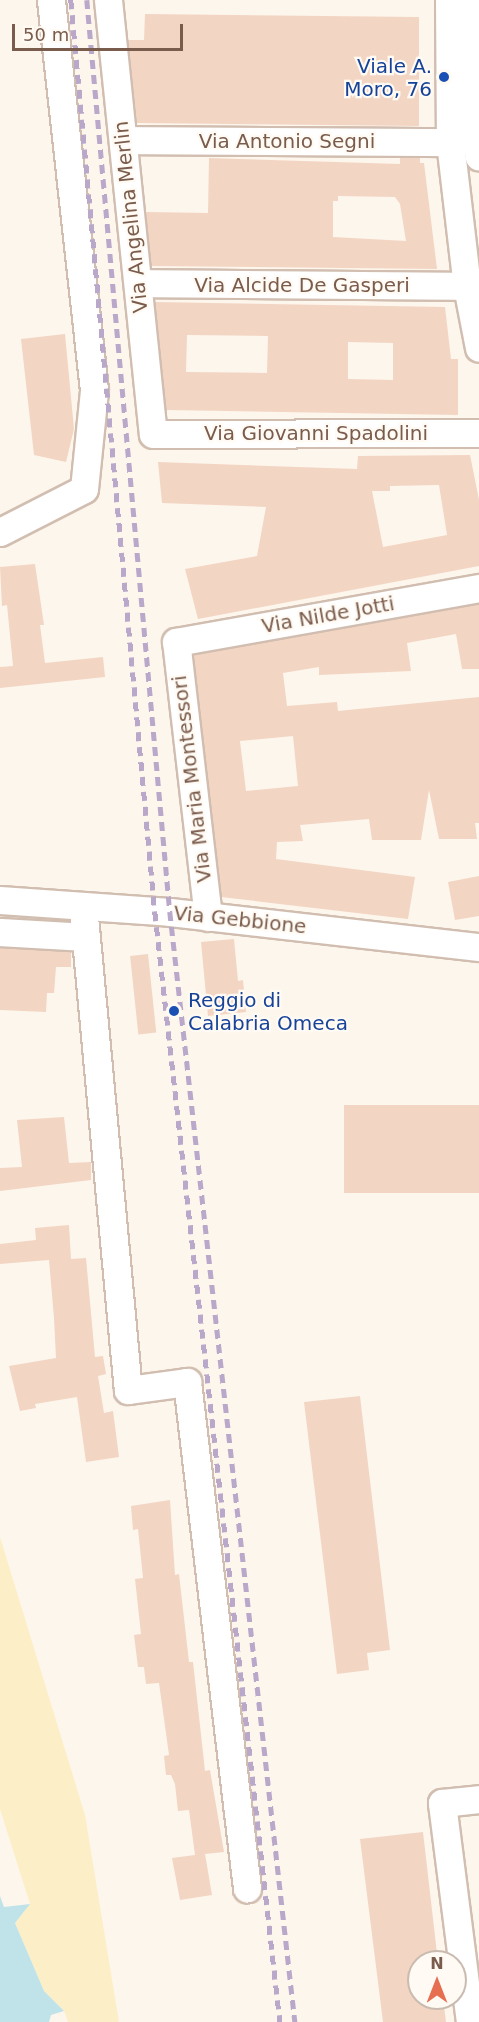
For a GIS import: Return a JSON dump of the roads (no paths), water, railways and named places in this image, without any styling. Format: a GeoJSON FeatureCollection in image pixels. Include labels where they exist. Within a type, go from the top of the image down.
{"type":"FeatureCollection","features":[{"type":"Feature","properties":{"kind":"street"},"geometry":{"type":"LineString","coordinates":[[0,532],[84,489],[94,390],[51,0]]}},
{"type":"Feature","properties":{"kind":"street","name":"Via Angelina Merlin"},"geometry":{"type":"LineString","coordinates":[[108,0],[153,434]]}},
{"type":"Feature","properties":{"kind":"street"},"geometry":{"type":"LineString","coordinates":[[449,0],[450,142],[467,286],[479,348]]}},
{"type":"Feature","properties":{"kind":"street"},"geometry":{"type":"LineString","coordinates":[[475,0],[474,129],[479,157]]}},
{"type":"Feature","properties":{"kind":"street","name":"Via Antonio Segni"},"geometry":{"type":"LineString","coordinates":[[124,140],[450,142]]}},
{"type":"Feature","properties":{"kind":"street","name":"Via Alcide De Gasperi"},"geometry":{"type":"LineString","coordinates":[[138,284],[467,286]]}},
{"type":"Feature","properties":{"kind":"street","name":"Via Giovanni Spadolini"},"geometry":{"type":"LineString","coordinates":[[153,434],[479,433]]}},
{"type":"Feature","properties":{"kind":"street","name":"Via Nilde Jotti"},"geometry":{"type":"LineString","coordinates":[[176,642],[479,588]]}},
{"type":"Feature","properties":{"kind":"street","name":"Via Maria Montessori"},"geometry":{"type":"LineString","coordinates":[[176,642],[208,917]]}},
{"type":"Feature","properties":{"kind":"street","name":"Via Gebbione"},"geometry":{"type":"LineString","coordinates":[[0,900],[208,917],[479,947]]}},
{"type":"Feature","properties":{"kind":"street"},"geometry":{"type":"LineString","coordinates":[[83,906],[128,1389],[187,1382],[247,1888]]}},
{"type":"Feature","properties":{"kind":"street"},"geometry":{"type":"LineString","coordinates":[[0,932],[86,937]]}},
{"type":"Feature","properties":{"kind":"street"},"geometry":{"type":"LineString","coordinates":[[470,2022],[442,1803],[479,1799]]}},
{"type":"Feature","properties":{"kind":"water"},"geometry":{"type":"Polygon","coordinates":[[[0,1896],[4,1907],[30,1904],[15,1923],[44,1991],[64,2011],[51,2015],[49,2022],[0,2022],[0,1896]]]}},
{"type":"Feature","properties":{"kind":"railway"},"geometry":{"type":"LineString","coordinates":[[71,0],[155,912],[280,2022]]}},
{"type":"Feature","properties":{"kind":"railway"},"geometry":{"type":"LineString","coordinates":[[87,0],[170,912],[295,2022]]}},
{"type":"Feature","properties":{"kind":"place","name":"Viale A. Moro, 76"},"geometry":{"type":"Point","coordinates":[444,77]}},
{"type":"Feature","properties":{"kind":"place","name":"Reggio di Calabria Omeca"},"geometry":{"type":"Point","coordinates":[174,1011]}}]}
